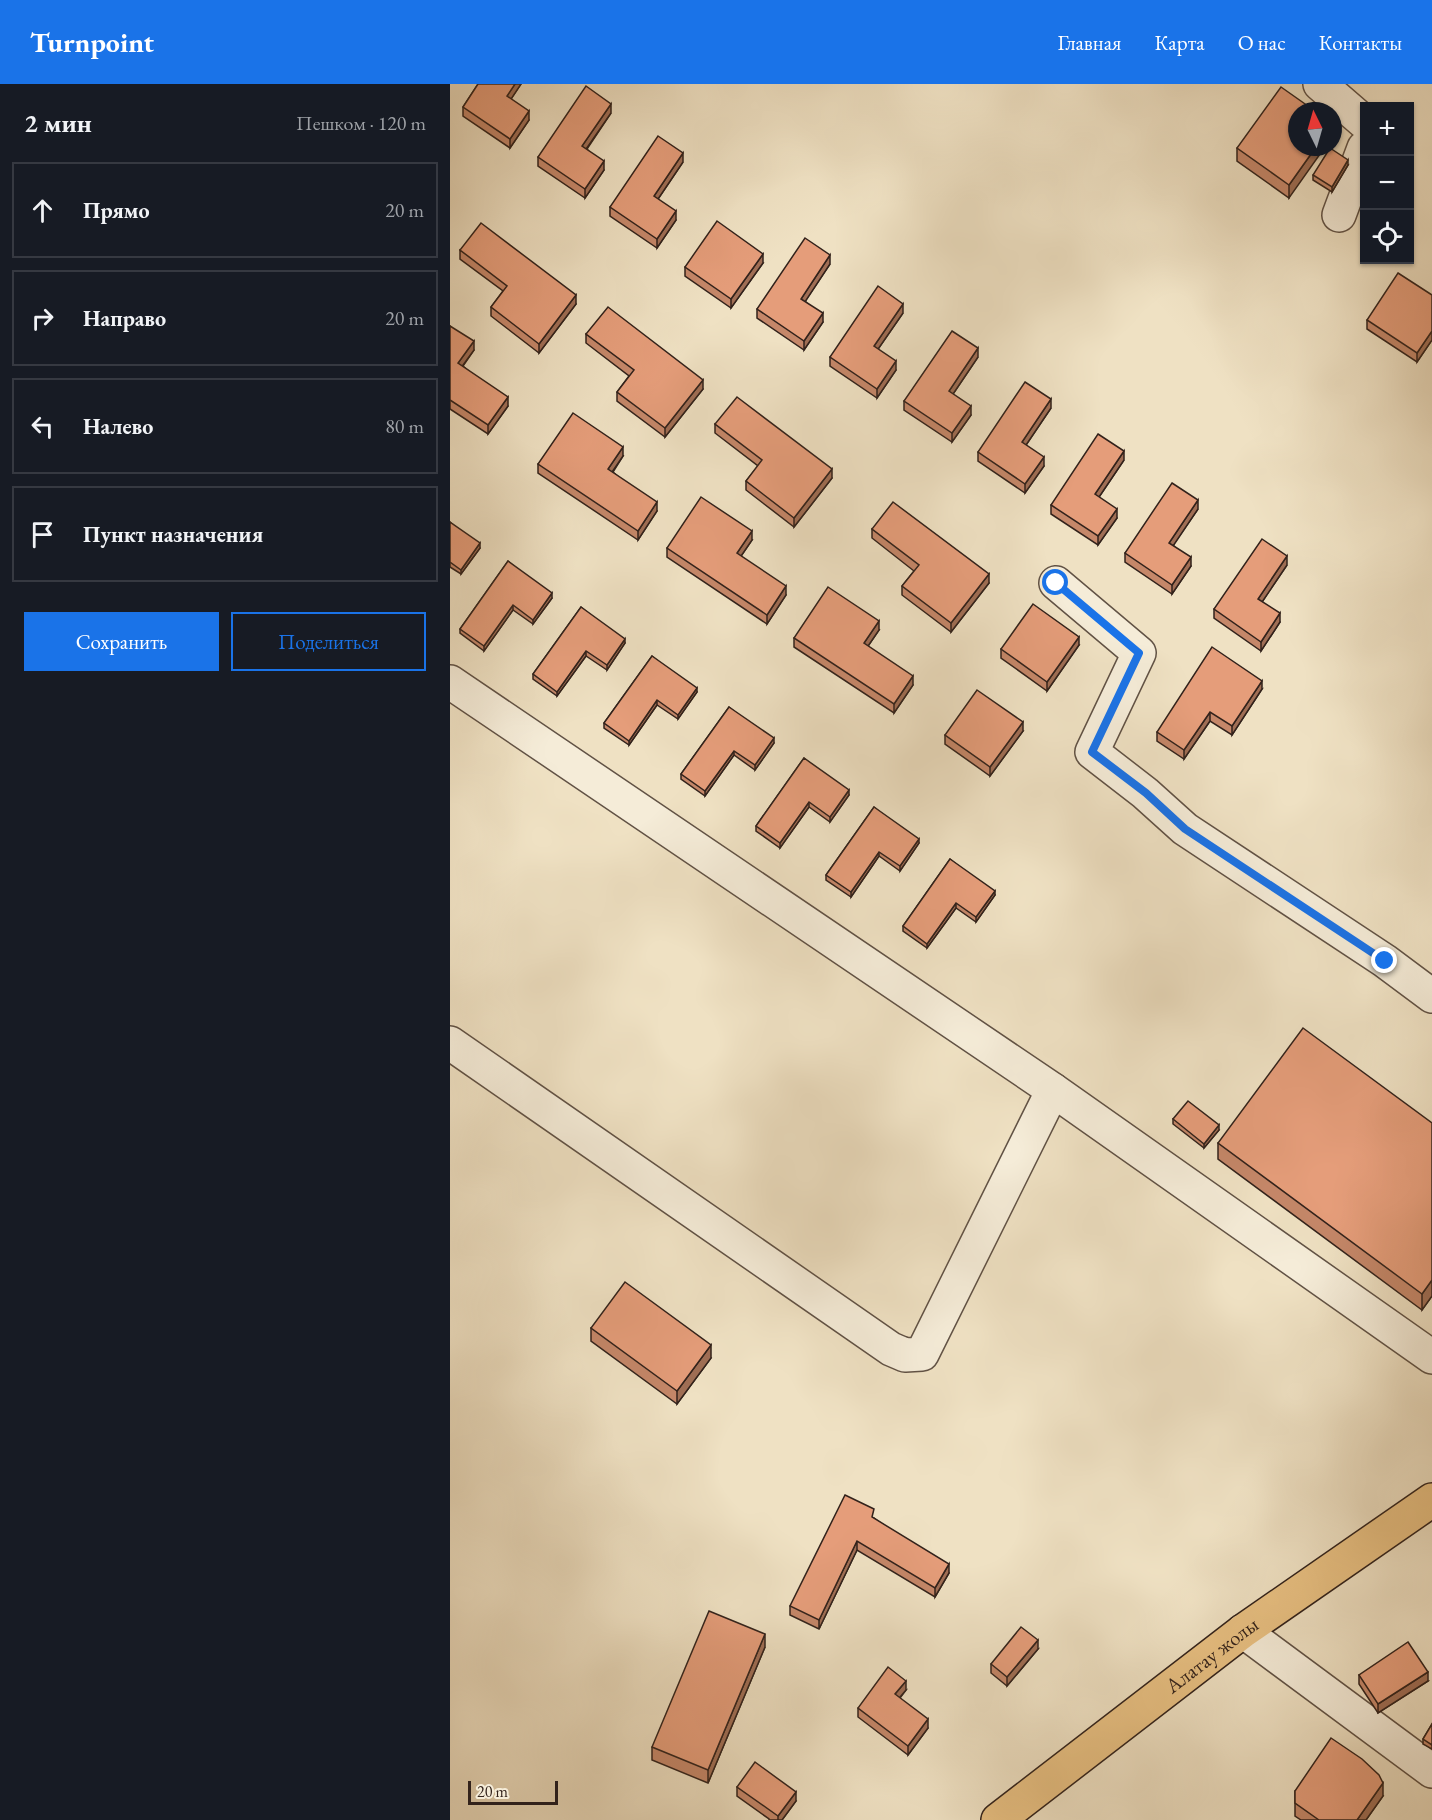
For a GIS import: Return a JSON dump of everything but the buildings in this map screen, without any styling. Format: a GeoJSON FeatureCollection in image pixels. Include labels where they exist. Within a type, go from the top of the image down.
{"type":"FeatureCollection","features":[{"type":"Feature","properties":{"kind":"main road","name":"Алатау жолы"},"geometry":{"type":"LineString","coordinates":[[1010,1817],[1243,1631],[1432,1500]]}},
{"type":"Feature","properties":{"kind":"street"},"geometry":{"type":"LineString","coordinates":[[1320,84],[1360,118]]}},
{"type":"Feature","properties":{"kind":"street"},"geometry":{"type":"LineString","coordinates":[[1339,215],[1362,156]]}},
{"type":"Feature","properties":{"kind":"street"},"geometry":{"type":"LineString","coordinates":[[1056,583],[1139,653],[1092,752],[1146,793],[1185,829],[1385,961],[1432,996]]}},
{"type":"Feature","properties":{"kind":"street"},"geometry":{"type":"LineString","coordinates":[[450,682],[1053,1090],[1432,1357]]}},
{"type":"Feature","properties":{"kind":"street"},"geometry":{"type":"LineString","coordinates":[[450,1042],[881,1342],[905,1355],[922,1353],[1053,1090]]}},
{"type":"Feature","properties":{"kind":"street"},"geometry":{"type":"LineString","coordinates":[[1243,1631],[1432,1771]]}},
{"type":"Feature","properties":{"kind":"route"},"geometry":{"type":"LineString","coordinates":[[1056,583],[1139,653],[1092,752],[1146,793],[1185,829],[1385,961]]}}]}
